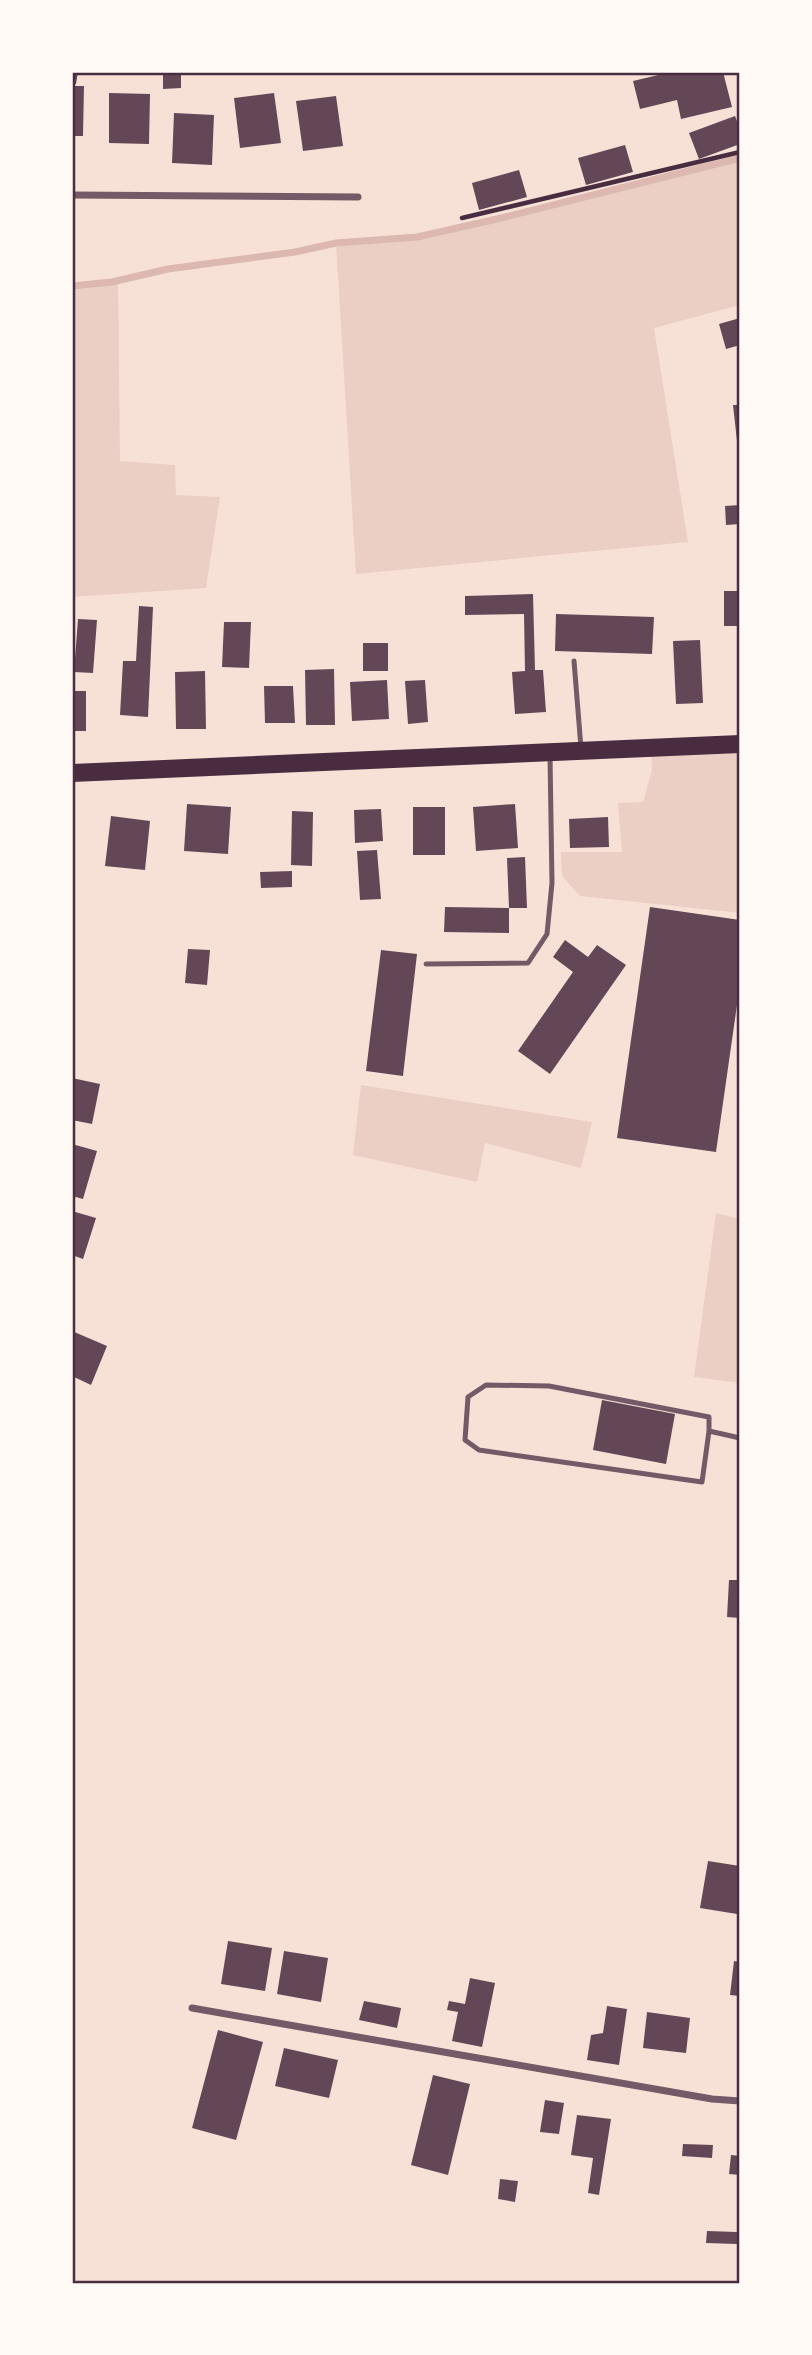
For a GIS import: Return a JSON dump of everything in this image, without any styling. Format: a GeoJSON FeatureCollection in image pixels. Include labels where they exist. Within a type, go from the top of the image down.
{"type":"FeatureCollection","features":[{"type":"Feature","properties":{"kind":"main road"},"geometry":{"type":"LineString","coordinates":[[72,773],[740,744]]}},
{"type":"Feature","properties":{"kind":"street"},"geometry":{"type":"LineString","coordinates":[[72,195],[358,197]]}},
{"type":"Feature","properties":{"kind":"street"},"geometry":{"type":"LineString","coordinates":[[192,2008],[712,2099],[740,2101]]}},
{"type":"Feature","properties":{"kind":"lane"},"geometry":{"type":"LineString","coordinates":[[574,661],[582,751]]}},
{"type":"Feature","properties":{"kind":"lane"},"geometry":{"type":"LineString","coordinates":[[426,964],[528,963],[547,934],[552,883],[550,752]]}},
{"type":"Feature","properties":{"kind":"lane"},"geometry":{"type":"LineString","coordinates":[[486,1385],[549,1386],[709,1418],[709,1431],[702,1482],[479,1450],[465,1440],[468,1397],[486,1385]]}},
{"type":"Feature","properties":{"kind":"lane"},"geometry":{"type":"LineString","coordinates":[[709,1431],[740,1438]]}},
{"type":"Feature","properties":{"kind":"path"},"geometry":{"type":"LineString","coordinates":[[463,218],[740,152]]}},
{"type":"Feature","properties":{"kind":"shaded area"},"geometry":{"type":"Polygon","coordinates":[[[740,158],[740,305],[654,328],[688,542],[356,574],[336,243],[417,237],[696,171],[740,158]]]}},
{"type":"Feature","properties":{"kind":"shaded area"},"geometry":{"type":"Polygon","coordinates":[[[118,281],[120,461],[175,465],[176,495],[220,497],[206,588],[72,597],[72,286],[118,281]]]}},
{"type":"Feature","properties":{"kind":"shaded area"},"geometry":{"type":"Polygon","coordinates":[[[740,744],[740,913],[580,896],[562,876],[561,852],[622,852],[618,803],[643,802],[652,770],[651,748],[740,744]]]}},
{"type":"Feature","properties":{"kind":"shaded area"},"geometry":{"type":"Polygon","coordinates":[[[361,1085],[592,1122],[581,1168],[485,1143],[477,1182],[353,1155],[361,1085]]]}},
{"type":"Feature","properties":{"kind":"shaded area"},"geometry":{"type":"Polygon","coordinates":[[[716,1213],[740,1219],[740,1383],[694,1377],[716,1213]]]}},
{"type":"Feature","properties":{"kind":"building"},"geometry":{"type":"Polygon","coordinates":[[[72,72],[78,72],[76,84],[72,84],[72,72]]]}},
{"type":"Feature","properties":{"kind":"building"},"geometry":{"type":"Polygon","coordinates":[[[163,72],[181,72],[181,88],[163,89],[163,72]]]}},
{"type":"Feature","properties":{"kind":"building"},"geometry":{"type":"Polygon","coordinates":[[[671,72],[723,72],[732,107],[681,119],[677,100],[640,109],[633,81],[671,72]]]}},
{"type":"Feature","properties":{"kind":"building"},"geometry":{"type":"Polygon","coordinates":[[[72,86],[84,86],[83,136],[72,136],[72,86]]]}},
{"type":"Feature","properties":{"kind":"building"},"geometry":{"type":"Polygon","coordinates":[[[109,93],[150,94],[149,144],[109,143],[109,93]]]}},
{"type":"Feature","properties":{"kind":"building"},"geometry":{"type":"Polygon","coordinates":[[[274,93],[281,143],[240,148],[234,98],[274,93]]]}},
{"type":"Feature","properties":{"kind":"building"},"geometry":{"type":"Polygon","coordinates":[[[336,96],[343,146],[303,151],[296,101],[336,96]]]}},
{"type":"Feature","properties":{"kind":"building"},"geometry":{"type":"Polygon","coordinates":[[[174,113],[214,115],[212,165],[172,163],[174,113]]]}},
{"type":"Feature","properties":{"kind":"building"},"geometry":{"type":"Polygon","coordinates":[[[735,116],[740,129],[740,144],[699,159],[689,133],[735,116]]]}},
{"type":"Feature","properties":{"kind":"building"},"geometry":{"type":"Polygon","coordinates":[[[625,145],[633,172],[586,185],[578,158],[625,145]]]}},
{"type":"Feature","properties":{"kind":"building"},"geometry":{"type":"Polygon","coordinates":[[[519,170],[527,197],[479,210],[472,183],[519,170]]]}},
{"type":"Feature","properties":{"kind":"building"},"geometry":{"type":"Polygon","coordinates":[[[740,318],[740,345],[726,349],[719,324],[740,318]]]}},
{"type":"Feature","properties":{"kind":"building"},"geometry":{"type":"Polygon","coordinates":[[[733,405],[740,405],[740,450],[738,450],[733,405]]]}},
{"type":"Feature","properties":{"kind":"building"},"geometry":{"type":"Polygon","coordinates":[[[740,505],[740,524],[726,525],[725,506],[740,505]]]}},
{"type":"Feature","properties":{"kind":"building"},"geometry":{"type":"Polygon","coordinates":[[[724,591],[740,591],[740,626],[724,626],[724,591]]]}},
{"type":"Feature","properties":{"kind":"building"},"geometry":{"type":"Polygon","coordinates":[[[533,594],[535,670],[543,670],[546,712],[515,714],[512,672],[525,671],[524,614],[465,615],[465,596],[533,594]]]}},
{"type":"Feature","properties":{"kind":"building"},"geometry":{"type":"Polygon","coordinates":[[[139,606],[153,607],[148,717],[120,715],[123,661],[136,661],[139,606]]]}},
{"type":"Feature","properties":{"kind":"building"},"geometry":{"type":"Polygon","coordinates":[[[556,614],[654,617],[652,654],[555,651],[556,614]]]}},
{"type":"Feature","properties":{"kind":"building"},"geometry":{"type":"Polygon","coordinates":[[[78,619],[97,620],[93,673],[74,672],[78,619]]]}},
{"type":"Feature","properties":{"kind":"building"},"geometry":{"type":"Polygon","coordinates":[[[224,622],[251,622],[249,668],[222,667],[224,622]]]}},
{"type":"Feature","properties":{"kind":"building"},"geometry":{"type":"Polygon","coordinates":[[[700,640],[703,703],[676,704],[673,641],[700,640]]]}},
{"type":"Feature","properties":{"kind":"building"},"geometry":{"type":"Polygon","coordinates":[[[363,643],[388,643],[388,671],[363,671],[363,643]]]}},
{"type":"Feature","properties":{"kind":"building"},"geometry":{"type":"Polygon","coordinates":[[[334,669],[335,725],[306,725],[305,670],[334,669]]]}},
{"type":"Feature","properties":{"kind":"building"},"geometry":{"type":"Polygon","coordinates":[[[205,671],[206,729],[176,729],[175,672],[205,671]]]}},
{"type":"Feature","properties":{"kind":"building"},"geometry":{"type":"Polygon","coordinates":[[[387,680],[389,719],[352,721],[350,682],[387,680]]]}},
{"type":"Feature","properties":{"kind":"building"},"geometry":{"type":"Polygon","coordinates":[[[425,680],[428,722],[408,724],[405,681],[425,680]]]}},
{"type":"Feature","properties":{"kind":"building"},"geometry":{"type":"Polygon","coordinates":[[[264,686],[293,686],[295,723],[265,723],[264,686]]]}},
{"type":"Feature","properties":{"kind":"building"},"geometry":{"type":"Polygon","coordinates":[[[72,691],[86,691],[86,731],[72,731],[72,691]]]}},
{"type":"Feature","properties":{"kind":"building"},"geometry":{"type":"Polygon","coordinates":[[[187,804],[231,807],[228,854],[184,851],[187,804]]]}},
{"type":"Feature","properties":{"kind":"building"},"geometry":{"type":"Polygon","coordinates":[[[515,804],[518,848],[476,851],[473,807],[515,804]]]}},
{"type":"Feature","properties":{"kind":"building"},"geometry":{"type":"Polygon","coordinates":[[[413,807],[445,807],[445,855],[413,855],[413,807]]]}},
{"type":"Feature","properties":{"kind":"building"},"geometry":{"type":"Polygon","coordinates":[[[381,809],[383,841],[355,843],[354,810],[381,809]]]}},
{"type":"Feature","properties":{"kind":"building"},"geometry":{"type":"Polygon","coordinates":[[[292,811],[313,812],[312,866],[291,865],[292,811]]]}},
{"type":"Feature","properties":{"kind":"building"},"geometry":{"type":"Polygon","coordinates":[[[111,816],[150,821],[145,870],[105,866],[111,816]]]}},
{"type":"Feature","properties":{"kind":"building"},"geometry":{"type":"Polygon","coordinates":[[[608,817],[609,847],[570,848],[569,819],[608,817]]]}},
{"type":"Feature","properties":{"kind":"building"},"geometry":{"type":"Polygon","coordinates":[[[377,850],[381,899],[360,900],[357,851],[377,850]]]}},
{"type":"Feature","properties":{"kind":"building"},"geometry":{"type":"Polygon","coordinates":[[[525,857],[527,908],[509,908],[507,858],[525,857]]]}},
{"type":"Feature","properties":{"kind":"building"},"geometry":{"type":"Polygon","coordinates":[[[292,871],[292,887],[261,888],[260,872],[292,871]]]}},
{"type":"Feature","properties":{"kind":"building"},"geometry":{"type":"Polygon","coordinates":[[[445,907],[509,908],[509,933],[444,932],[445,907]]]}},
{"type":"Feature","properties":{"kind":"building"},"geometry":{"type":"Polygon","coordinates":[[[650,907],[740,920],[740,984],[716,1152],[617,1138],[650,907]]]}},
{"type":"Feature","properties":{"kind":"building"},"geometry":{"type":"Polygon","coordinates":[[[565,940],[588,957],[597,945],[626,965],[550,1074],[518,1051],[573,972],[553,957],[565,940]]]}},
{"type":"Feature","properties":{"kind":"building"},"geometry":{"type":"Polygon","coordinates":[[[188,949],[210,950],[207,985],[185,983],[188,949]]]}},
{"type":"Feature","properties":{"kind":"building"},"geometry":{"type":"Polygon","coordinates":[[[381,950],[417,954],[403,1076],[366,1071],[381,950]]]}},
{"type":"Feature","properties":{"kind":"building"},"geometry":{"type":"Polygon","coordinates":[[[72,1078],[100,1084],[92,1124],[72,1120],[72,1078]]]}},
{"type":"Feature","properties":{"kind":"building"},"geometry":{"type":"Polygon","coordinates":[[[72,1144],[97,1151],[83,1199],[72,1196],[72,1144]]]}},
{"type":"Feature","properties":{"kind":"building"},"geometry":{"type":"Polygon","coordinates":[[[72,1211],[96,1218],[83,1259],[72,1255],[72,1211]]]}},
{"type":"Feature","properties":{"kind":"building"},"geometry":{"type":"Polygon","coordinates":[[[72,1331],[107,1346],[91,1385],[72,1376],[72,1331]]]}},
{"type":"Feature","properties":{"kind":"building"},"geometry":{"type":"Polygon","coordinates":[[[602,1400],[675,1414],[666,1464],[593,1450],[602,1400]]]}},
{"type":"Feature","properties":{"kind":"building"},"geometry":{"type":"Polygon","coordinates":[[[729,1580],[740,1580],[740,1618],[727,1617],[729,1580]]]}},
{"type":"Feature","properties":{"kind":"building"},"geometry":{"type":"Polygon","coordinates":[[[708,1861],[740,1866],[737,1914],[700,1908],[708,1861]]]}},
{"type":"Feature","properties":{"kind":"building"},"geometry":{"type":"Polygon","coordinates":[[[228,1941],[272,1948],[265,1991],[221,1984],[228,1941]]]}},
{"type":"Feature","properties":{"kind":"building"},"geometry":{"type":"Polygon","coordinates":[[[284,1951],[328,1958],[321,2002],[277,1994],[284,1951]]]}},
{"type":"Feature","properties":{"kind":"building"},"geometry":{"type":"Polygon","coordinates":[[[734,1961],[740,1962],[740,1996],[730,1995],[734,1961]]]}},
{"type":"Feature","properties":{"kind":"building"},"geometry":{"type":"Polygon","coordinates":[[[470,1978],[495,1983],[482,2047],[452,2041],[458,2012],[447,2010],[449,2001],[465,2004],[470,1978]]]}},
{"type":"Feature","properties":{"kind":"building"},"geometry":{"type":"Polygon","coordinates":[[[364,2001],[401,2008],[397,2028],[359,2020],[364,2001]]]}},
{"type":"Feature","properties":{"kind":"building"},"geometry":{"type":"Polygon","coordinates":[[[607,2006],[627,2009],[619,2065],[587,2060],[591,2035],[603,2033],[607,2006]]]}},
{"type":"Feature","properties":{"kind":"building"},"geometry":{"type":"Polygon","coordinates":[[[647,2012],[690,2018],[686,2053],[643,2048],[647,2012]]]}},
{"type":"Feature","properties":{"kind":"building"},"geometry":{"type":"Polygon","coordinates":[[[218,2030],[263,2042],[236,2140],[192,2128],[218,2030]]]}},
{"type":"Feature","properties":{"kind":"building"},"geometry":{"type":"Polygon","coordinates":[[[284,2048],[338,2060],[329,2098],[275,2086],[284,2048]]]}},
{"type":"Feature","properties":{"kind":"building"},"geometry":{"type":"Polygon","coordinates":[[[433,2075],[470,2084],[448,2175],[411,2165],[433,2075]]]}},
{"type":"Feature","properties":{"kind":"building"},"geometry":{"type":"Polygon","coordinates":[[[545,2100],[564,2103],[559,2134],[540,2132],[545,2100]]]}},
{"type":"Feature","properties":{"kind":"building"},"geometry":{"type":"Polygon","coordinates":[[[577,2115],[611,2119],[599,2195],[588,2193],[593,2158],[571,2155],[577,2115]]]}},
{"type":"Feature","properties":{"kind":"building"},"geometry":{"type":"Polygon","coordinates":[[[740,2118],[740,2136],[737,2136],[740,2118]]]}},
{"type":"Feature","properties":{"kind":"building"},"geometry":{"type":"Polygon","coordinates":[[[683,2144],[713,2145],[712,2158],[682,2156],[683,2144]]]}},
{"type":"Feature","properties":{"kind":"building"},"geometry":{"type":"Polygon","coordinates":[[[731,2155],[740,2156],[740,2175],[729,2174],[731,2155]]]}},
{"type":"Feature","properties":{"kind":"building"},"geometry":{"type":"Polygon","coordinates":[[[500,2179],[518,2181],[515,2202],[498,2199],[500,2179]]]}},
{"type":"Feature","properties":{"kind":"building"},"geometry":{"type":"Polygon","coordinates":[[[707,2231],[737,2232],[737,2244],[706,2243],[707,2231]]]}},
{"type":"Feature","properties":{"kind":"waterway"},"geometry":{"type":"LineString","coordinates":[[72,286],[112,282],[168,269],[295,252],[336,243],[417,237],[740,158]]}}]}
